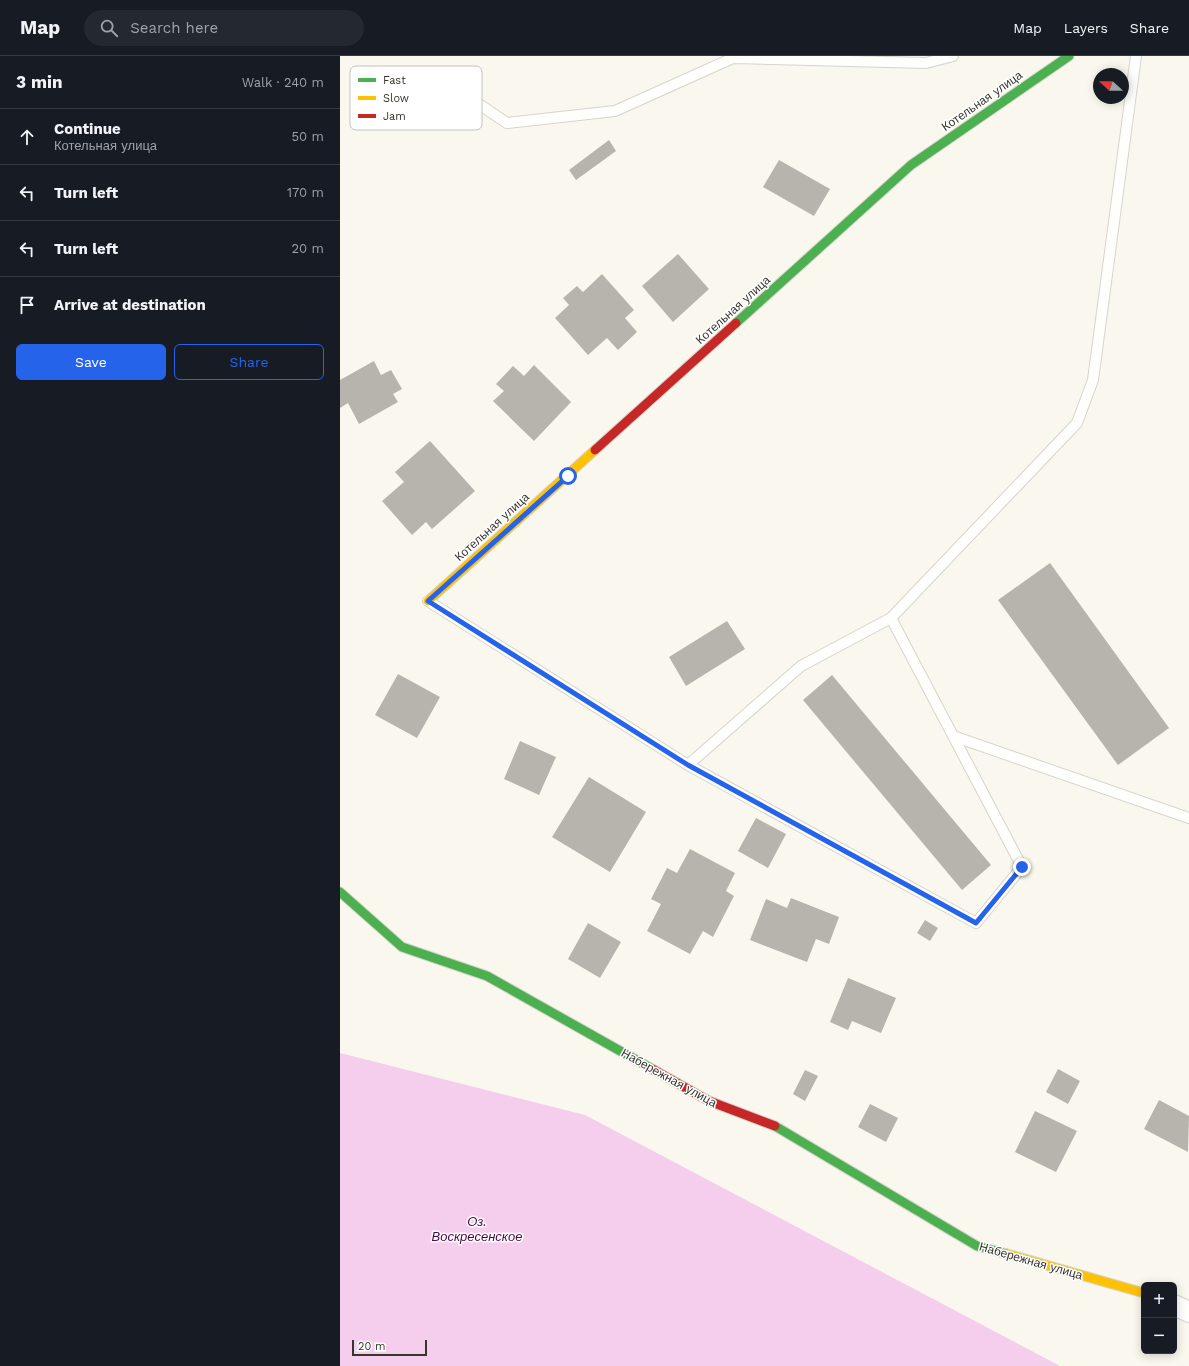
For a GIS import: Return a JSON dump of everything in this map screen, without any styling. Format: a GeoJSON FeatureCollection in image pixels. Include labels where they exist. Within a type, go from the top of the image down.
{"type":"FeatureCollection","features":[{"type":"Feature","properties":{"kind":"street","name":"Котельная улица"},"geometry":{"type":"LineString","coordinates":[[428,601],[911,165],[1069,56]]}},
{"type":"Feature","properties":{"kind":"street","name":"Набережная улица"},"geometry":{"type":"LineString","coordinates":[[340,892],[402,947],[487,976],[708,1101],[774,1126],[977,1246],[1141,1292]]}},
{"type":"Feature","properties":{"kind":"street"},"geometry":{"type":"LineString","coordinates":[[1177,1306],[1189,1312]]}},
{"type":"Feature","properties":{"kind":"lane"},"geometry":{"type":"LineString","coordinates":[[482,106],[507,123],[615,111],[733,58],[926,63],[953,56]]}},
{"type":"Feature","properties":{"kind":"lane"},"geometry":{"type":"LineString","coordinates":[[688,765],[801,666],[891,618],[1076,423],[1093,380],[1136,56]]}},
{"type":"Feature","properties":{"kind":"lane"},"geometry":{"type":"LineString","coordinates":[[428,601],[688,765],[976,923],[1022,867],[891,618]]}},
{"type":"Feature","properties":{"kind":"lane"},"geometry":{"type":"LineString","coordinates":[[953,736],[1189,818]]}},
{"type":"Feature","properties":{"kind":"water","name":"Оз. Воскресенское"},"geometry":{"type":"Polygon","coordinates":[[[340,1053],[585,1115],[1060,1366],[340,1366],[340,1053]]]}},
{"type":"Feature","properties":{"kind":"building"},"geometry":{"type":"Polygon","coordinates":[[[609,140],[616,151],[576,180],[569,170],[609,140]]]}},
{"type":"Feature","properties":{"kind":"building"},"geometry":{"type":"Polygon","coordinates":[[[779,160],[830,189],[814,216],[763,187],[779,160]]]}},
{"type":"Feature","properties":{"kind":"building"},"geometry":{"type":"Polygon","coordinates":[[[678,254],[709,289],[673,322],[642,286],[678,254]]]}},
{"type":"Feature","properties":{"kind":"building"},"geometry":{"type":"Polygon","coordinates":[[[602,274],[634,310],[625,318],[637,332],[618,350],[607,338],[588,355],[555,318],[569,305],[563,298],[577,286],[583,292],[602,274]]]}},
{"type":"Feature","properties":{"kind":"building"},"geometry":{"type":"Polygon","coordinates":[[[374,361],[381,375],[391,370],[402,389],[393,394],[398,402],[359,424],[348,403],[340,408],[340,380],[374,361]]]}},
{"type":"Feature","properties":{"kind":"building"},"geometry":{"type":"Polygon","coordinates":[[[534,365],[571,402],[534,441],[493,401],[504,391],[496,384],[513,366],[524,376],[534,365]]]}},
{"type":"Feature","properties":{"kind":"building"},"geometry":{"type":"Polygon","coordinates":[[[430,441],[475,491],[432,529],[426,522],[412,535],[382,501],[404,482],[395,472],[430,441]]]}},
{"type":"Feature","properties":{"kind":"building"},"geometry":{"type":"Polygon","coordinates":[[[1050,563],[1169,728],[1118,765],[998,600],[1050,563]]]}},
{"type":"Feature","properties":{"kind":"building"},"geometry":{"type":"Polygon","coordinates":[[[727,621],[745,649],[686,686],[669,657],[727,621]]]}},
{"type":"Feature","properties":{"kind":"building"},"geometry":{"type":"Polygon","coordinates":[[[398,674],[440,697],[417,738],[375,715],[398,674]]]}},
{"type":"Feature","properties":{"kind":"building"},"geometry":{"type":"Polygon","coordinates":[[[832,675],[991,865],[962,890],[803,700],[832,675]]]}},
{"type":"Feature","properties":{"kind":"building"},"geometry":{"type":"Polygon","coordinates":[[[520,741],[556,757],[539,795],[504,779],[520,741]]]}},
{"type":"Feature","properties":{"kind":"building"},"geometry":{"type":"Polygon","coordinates":[[[589,777],[646,812],[610,872],[552,837],[589,777]]]}},
{"type":"Feature","properties":{"kind":"building"},"geometry":{"type":"Polygon","coordinates":[[[756,818],[786,834],[768,868],[738,851],[756,818]]]}},
{"type":"Feature","properties":{"kind":"building"},"geometry":{"type":"Polygon","coordinates":[[[690,849],[735,873],[726,891],[734,896],[713,937],[703,931],[690,954],[647,931],[661,904],[651,899],[667,868],[677,873],[690,849]]]}},
{"type":"Feature","properties":{"kind":"building"},"geometry":{"type":"Polygon","coordinates":[[[791,898],[839,917],[829,944],[816,939],[807,962],[750,940],[766,899],[787,908],[791,898]]]}},
{"type":"Feature","properties":{"kind":"building"},"geometry":{"type":"Polygon","coordinates":[[[925,920],[938,928],[930,941],[917,933],[925,920]]]}},
{"type":"Feature","properties":{"kind":"building"},"geometry":{"type":"Polygon","coordinates":[[[588,923],[621,942],[600,978],[568,959],[588,923]]]}},
{"type":"Feature","properties":{"kind":"building"},"geometry":{"type":"Polygon","coordinates":[[[848,978],[896,998],[881,1033],[852,1021],[848,1030],[830,1022],[848,978]]]}},
{"type":"Feature","properties":{"kind":"building"},"geometry":{"type":"Polygon","coordinates":[[[1058,1069],[1080,1081],[1068,1104],[1046,1092],[1058,1069]]]}},
{"type":"Feature","properties":{"kind":"building"},"geometry":{"type":"Polygon","coordinates":[[[805,1070],[818,1076],[805,1101],[793,1094],[805,1070]]]}},
{"type":"Feature","properties":{"kind":"building"},"geometry":{"type":"Polygon","coordinates":[[[1159,1100],[1189,1116],[1188,1152],[1144,1129],[1159,1100]]]}},
{"type":"Feature","properties":{"kind":"building"},"geometry":{"type":"Polygon","coordinates":[[[870,1104],[898,1118],[886,1142],[858,1127],[870,1104]]]}},
{"type":"Feature","properties":{"kind":"building"},"geometry":{"type":"Polygon","coordinates":[[[1035,1111],[1077,1131],[1056,1172],[1015,1152],[1035,1111]]]}},
{"type":"Feature","properties":{"kind":"traffic: fast"},"geometry":{"type":"LineString","coordinates":[[736,323],[911,165],[1069,56]]}},
{"type":"Feature","properties":{"kind":"traffic: fast"},"geometry":{"type":"LineString","coordinates":[[340,892],[402,947],[487,976],[654,1070]]}},
{"type":"Feature","properties":{"kind":"traffic: fast"},"geometry":{"type":"LineString","coordinates":[[775,1126],[977,1246],[1007,1254]]}},
{"type":"Feature","properties":{"kind":"traffic: slow"},"geometry":{"type":"LineString","coordinates":[[428,601],[595,450]]}},
{"type":"Feature","properties":{"kind":"traffic: slow"},"geometry":{"type":"LineString","coordinates":[[1007,1254],[1141,1292]]}},
{"type":"Feature","properties":{"kind":"traffic: jam"},"geometry":{"type":"LineString","coordinates":[[595,450],[736,323]]}},
{"type":"Feature","properties":{"kind":"traffic: jam"},"geometry":{"type":"LineString","coordinates":[[654,1070],[709,1101],[775,1126]]}},
{"type":"Feature","properties":{"kind":"route"},"geometry":{"type":"LineString","coordinates":[[568,476],[428,601],[688,765],[976,923],[1022,867]]}}]}
